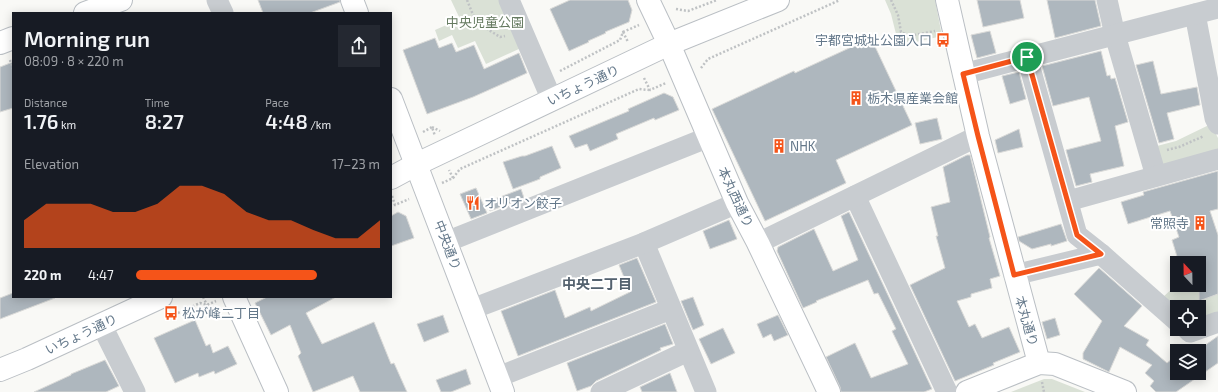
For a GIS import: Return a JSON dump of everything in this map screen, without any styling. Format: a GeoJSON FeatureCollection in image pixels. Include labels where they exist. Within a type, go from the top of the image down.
{"type":"FeatureCollection","features":[{"type":"Feature","properties":{"kind":"street"},"geometry":{"type":"LineString","coordinates":[[217,0],[223,12]]}},
{"type":"Feature","properties":{"kind":"street"},"geometry":{"type":"LineString","coordinates":[[352,0],[357,12]]}},
{"type":"Feature","properties":{"kind":"street"},"geometry":{"type":"LineString","coordinates":[[509,0],[552,100]]}},
{"type":"Feature","properties":{"kind":"street","name":"本丸西通り"},"geometry":{"type":"LineString","coordinates":[[648,0],[669,44],[737,203],[758,243],[829,392]]}},
{"type":"Feature","properties":{"kind":"street","name":"いちょう通り"},"geometry":{"type":"LineString","coordinates":[[392,177],[417,164],[669,44],[778,0]]}},
{"type":"Feature","properties":{"kind":"street","name":"本丸通り"},"geometry":{"type":"LineString","coordinates":[[947,0],[978,136],[1014,275],[1039,363]]}},
{"type":"Feature","properties":{"kind":"street"},"geometry":{"type":"LineString","coordinates":[[1107,0],[1115,34],[1156,176]]}},
{"type":"Feature","properties":{"kind":"street"},"geometry":{"type":"LineString","coordinates":[[963,74],[1218,8]]}},
{"type":"Feature","properties":{"kind":"street"},"geometry":{"type":"LineString","coordinates":[[1195,14],[1213,84],[1215,118],[1212,130]]}},
{"type":"Feature","properties":{"kind":"street"},"geometry":{"type":"LineString","coordinates":[[1027,57],[1077,235],[1101,254],[1170,315]]}},
{"type":"Feature","properties":{"kind":"street","name":"中央通り"},"geometry":{"type":"LineString","coordinates":[[392,102],[472,309],[500,388]]}},
{"type":"Feature","properties":{"kind":"street"},"geometry":{"type":"LineString","coordinates":[[758,243],[978,136]]}},
{"type":"Feature","properties":{"kind":"street"},"geometry":{"type":"LineString","coordinates":[[446,242],[709,137]]}},
{"type":"Feature","properties":{"kind":"street"},"geometry":{"type":"LineString","coordinates":[[1068,201],[1218,159]]}},
{"type":"Feature","properties":{"kind":"street"},"geometry":{"type":"LineString","coordinates":[[855,196],[947,392]]}},
{"type":"Feature","properties":{"kind":"street"},"geometry":{"type":"LineString","coordinates":[[472,309],[644,243],[737,203]]}},
{"type":"Feature","properties":{"kind":"street"},"geometry":{"type":"LineString","coordinates":[[644,243],[706,392]]}},
{"type":"Feature","properties":{"kind":"street"},"geometry":{"type":"LineString","coordinates":[[1014,275],[1101,254]]}},
{"type":"Feature","properties":{"kind":"street","name":"いちょう通り"},"geometry":{"type":"LineString","coordinates":[[0,370],[159,298]]}},
{"type":"Feature","properties":{"kind":"street"},"geometry":{"type":"LineString","coordinates":[[234,298],[276,392]]}},
{"type":"Feature","properties":{"kind":"street"},"geometry":{"type":"LineString","coordinates":[[500,388],[671,309]]}},
{"type":"Feature","properties":{"kind":"street"},"geometry":{"type":"LineString","coordinates":[[1206,326],[1218,322]]}},
{"type":"Feature","properties":{"kind":"street"},"geometry":{"type":"LineString","coordinates":[[101,324],[135,392]]}},
{"type":"Feature","properties":{"kind":"street"},"geometry":{"type":"LineString","coordinates":[[601,392],[688,351]]}},
{"type":"Feature","properties":{"kind":"street"},"geometry":{"type":"LineString","coordinates":[[967,392],[1039,363],[1055,364],[1125,392]]}},
{"type":"Feature","properties":{"kind":"path"},"geometry":{"type":"LineString","coordinates":[[467,0],[476,22],[500,37],[515,35],[523,32]]}},
{"type":"Feature","properties":{"kind":"path"},"geometry":{"type":"LineString","coordinates":[[676,9],[688,11],[717,0]]}},
{"type":"Feature","properties":{"kind":"path"},"geometry":{"type":"LineString","coordinates":[[701,68],[708,58],[840,0]]}},
{"type":"Feature","properties":{"kind":"path"},"geometry":{"type":"LineString","coordinates":[[891,0],[898,14],[901,32],[909,36],[940,29]]}},
{"type":"Feature","properties":{"kind":"path"},"geometry":{"type":"LineString","coordinates":[[6,41],[12,67]]}},
{"type":"Feature","properties":{"kind":"path"},"geometry":{"type":"LineString","coordinates":[[453,178],[460,169],[625,95],[639,89],[650,90]]}},
{"type":"Feature","properties":{"kind":"path"},"geometry":{"type":"LineString","coordinates":[[1149,153],[1179,147],[1212,130]]}},
{"type":"Feature","properties":{"kind":"path"},"geometry":{"type":"LineString","coordinates":[[203,298],[207,306]]}},
{"type":"Feature","properties":{"kind":"green space","name":"中央児童公園"},"geometry":{"type":"Polygon","coordinates":[[[451,0],[500,0],[521,48],[486,64],[475,41],[458,48],[452,35],[439,41],[435,30],[460,19],[451,0]]]}},
{"type":"Feature","properties":{"kind":"green space"},"geometry":{"type":"Polygon","coordinates":[[[885,0],[935,0],[942,36],[899,46],[891,14],[885,0]]]}},
{"type":"Feature","properties":{"kind":"green space"},"geometry":{"type":"Polygon","coordinates":[[[1211,124],[1218,138],[1218,154],[1165,169],[1160,163],[1157,146],[1176,141],[1211,124]]]}},
{"type":"Feature","properties":{"kind":"green space"},"geometry":{"type":"Polygon","coordinates":[[[1218,272],[1218,319],[1206,323],[1206,300],[1170,300],[1170,304],[1162,298],[1170,291],[1170,292],[1206,292],[1206,280],[1218,272]]]}},
{"type":"Feature","properties":{"kind":"green space"},"geometry":{"type":"Polygon","coordinates":[[[1044,379],[1052,379],[1085,392],[1011,392],[1044,379]]]}},
{"type":"Feature","properties":{"kind":"building"},"geometry":{"type":"Polygon","coordinates":[[[258,0],[340,0],[340,2],[313,12],[263,12],[258,0]]]}},
{"type":"Feature","properties":{"kind":"building"},"geometry":{"type":"Polygon","coordinates":[[[570,0],[628,0],[632,10],[629,22],[605,32],[606,33],[569,51],[550,9],[570,0]]]}},
{"type":"Feature","properties":{"kind":"building"},"geometry":{"type":"Polygon","coordinates":[[[977,0],[1020,0],[1024,18],[983,27],[977,0]]]}},
{"type":"Feature","properties":{"kind":"building"},"geometry":{"type":"Polygon","coordinates":[[[1047,0],[1095,0],[1101,26],[1055,38],[1047,0]]]}},
{"type":"Feature","properties":{"kind":"building"},"geometry":{"type":"Polygon","coordinates":[[[990,31],[996,53],[977,58],[971,35],[990,31]]]}},
{"type":"Feature","properties":{"kind":"building"},"geometry":{"type":"Polygon","coordinates":[[[435,38],[439,48],[452,43],[456,52],[474,45],[484,69],[519,53],[527,73],[473,97],[427,114],[403,50],[435,38]]]}},
{"type":"Feature","properties":{"kind":"building"},"geometry":{"type":"Polygon","coordinates":[[[871,38],[912,125],[836,160],[846,183],[765,221],[712,109],[794,71],[795,73],[871,38]]]}},
{"type":"Feature","properties":{"kind":"building"},"geometry":{"type":"Polygon","coordinates":[[[1101,51],[1107,76],[1110,75],[1111,79],[1115,78],[1128,122],[1115,126],[1124,166],[1090,174],[1092,182],[1076,186],[1066,150],[1101,141],[1089,97],[1053,106],[1042,66],[1101,51]]]}},
{"type":"Feature","properties":{"kind":"building"},"geometry":{"type":"Polygon","coordinates":[[[1153,61],[1161,94],[1197,87],[1200,105],[1167,113],[1174,139],[1159,143],[1136,65],[1153,61]]]}},
{"type":"Feature","properties":{"kind":"building"},"geometry":{"type":"Polygon","coordinates":[[[12,62],[12,108],[0,112],[0,67],[12,62]]]}},
{"type":"Feature","properties":{"kind":"building"},"geometry":{"type":"Polygon","coordinates":[[[1019,72],[1026,99],[1010,104],[1002,76],[1019,72]]]}},
{"type":"Feature","properties":{"kind":"building"},"geometry":{"type":"Polygon","coordinates":[[[664,93],[673,97],[679,110],[655,120],[654,118],[616,134],[618,139],[590,151],[587,144],[575,148],[569,136],[629,111],[628,109],[664,93]]]}},
{"type":"Feature","properties":{"kind":"building"},"geometry":{"type":"Polygon","coordinates":[[[937,118],[942,139],[920,144],[915,123],[937,118]]]}},
{"type":"Feature","properties":{"kind":"building"},"geometry":{"type":"Polygon","coordinates":[[[1019,129],[1023,147],[998,153],[995,140],[1019,129]]]}},
{"type":"Feature","properties":{"kind":"building"},"geometry":{"type":"Polygon","coordinates":[[[552,146],[561,168],[540,177],[540,179],[513,189],[503,162],[552,146]]]}},
{"type":"Feature","properties":{"kind":"building"},"geometry":{"type":"Polygon","coordinates":[[[967,155],[970,155],[989,238],[1000,276],[990,279],[992,288],[971,294],[971,297],[957,301],[969,327],[975,324],[982,338],[1009,327],[1020,352],[993,363],[994,365],[955,381],[910,285],[945,268],[936,236],[938,236],[931,207],[950,202],[943,167],[967,155]]]}},
{"type":"Feature","properties":{"kind":"building","name":"常照寺"},"geometry":{"type":"Polygon","coordinates":[[[1218,171],[1218,209],[1210,211],[1218,235],[1218,294],[1199,300],[1199,292],[1206,292],[1206,256],[1177,256],[1172,240],[1179,237],[1170,211],[1128,224],[1121,202],[1144,195],[1143,192],[1218,171]]]}},
{"type":"Feature","properties":{"kind":"building"},"geometry":{"type":"Polygon","coordinates":[[[476,188],[487,213],[471,219],[460,194],[476,188]]]}},
{"type":"Feature","properties":{"kind":"building"},"geometry":{"type":"Polygon","coordinates":[[[521,189],[524,198],[490,211],[487,202],[521,189]]]}},
{"type":"Feature","properties":{"kind":"building"},"geometry":{"type":"Polygon","coordinates":[[[398,212],[406,216],[414,238],[392,246],[392,215],[398,212]]]}},
{"type":"Feature","properties":{"kind":"building"},"geometry":{"type":"Polygon","coordinates":[[[849,212],[932,389],[924,392],[841,392],[826,357],[855,343],[871,378],[908,364],[892,331],[896,329],[878,293],[874,294],[868,280],[816,301],[817,302],[803,308],[777,251],[778,247],[814,229],[833,271],[858,260],[841,216],[849,212]]]}},
{"type":"Feature","properties":{"kind":"building"},"geometry":{"type":"Polygon","coordinates":[[[729,220],[737,239],[710,249],[703,231],[729,220]]]}},
{"type":"Feature","properties":{"kind":"building"},"geometry":{"type":"Polygon","coordinates":[[[1061,224],[1067,241],[1051,246],[1051,244],[1032,249],[1019,241],[1018,237],[1061,224]]]}},
{"type":"Feature","properties":{"kind":"building"},"geometry":{"type":"Polygon","coordinates":[[[637,258],[656,302],[518,356],[501,311],[555,290],[565,318],[590,307],[591,311],[630,292],[619,265],[637,258]]]}},
{"type":"Feature","properties":{"kind":"building"},"geometry":{"type":"Polygon","coordinates":[[[1099,268],[1142,306],[1124,326],[1149,340],[1146,345],[1167,363],[1170,361],[1170,380],[1193,380],[1176,392],[1156,392],[1150,386],[1154,381],[1145,373],[1152,365],[1120,347],[1109,372],[1083,359],[1083,353],[1102,321],[1074,294],[1099,268]]]}},
{"type":"Feature","properties":{"kind":"building"},"geometry":{"type":"Polygon","coordinates":[[[12,293],[12,298],[55,298],[0,319],[0,298],[12,293]]]}},
{"type":"Feature","properties":{"kind":"building"},"geometry":{"type":"Polygon","coordinates":[[[693,297],[704,325],[693,330],[681,301],[693,297]]]}},
{"type":"Feature","properties":{"kind":"building"},"geometry":{"type":"Polygon","coordinates":[[[265,298],[334,298],[306,313],[322,344],[374,322],[391,364],[394,363],[407,392],[360,392],[353,376],[313,392],[298,356],[301,353],[290,325],[271,335],[255,303],[265,298]]]}},
{"type":"Feature","properties":{"kind":"building"},"geometry":{"type":"Polygon","coordinates":[[[443,315],[449,332],[424,342],[417,324],[443,315]]]}},
{"type":"Feature","properties":{"kind":"building"},"geometry":{"type":"Polygon","coordinates":[[[778,315],[788,335],[774,341],[771,334],[763,338],[757,324],[778,315]]]}},
{"type":"Feature","properties":{"kind":"building"},"geometry":{"type":"Polygon","coordinates":[[[1055,318],[1060,335],[1047,339],[1042,322],[1055,318]]]}},
{"type":"Feature","properties":{"kind":"building"},"geometry":{"type":"Polygon","coordinates":[[[195,320],[206,346],[210,344],[213,353],[228,346],[237,364],[215,374],[214,371],[199,377],[198,373],[175,383],[154,338],[195,320]]]}},
{"type":"Feature","properties":{"kind":"building"},"geometry":{"type":"Polygon","coordinates":[[[665,324],[673,344],[660,348],[661,350],[596,381],[591,386],[577,391],[567,363],[665,324]]]}},
{"type":"Feature","properties":{"kind":"building"},"geometry":{"type":"Polygon","coordinates":[[[723,328],[735,353],[711,364],[699,339],[723,328]]]}},
{"type":"Feature","properties":{"kind":"building"},"geometry":{"type":"Polygon","coordinates":[[[1218,336],[1218,363],[1206,371],[1206,345],[1218,336]]]}},
{"type":"Feature","properties":{"kind":"building"},"geometry":{"type":"Polygon","coordinates":[[[105,360],[119,386],[106,392],[34,392],[71,374],[105,360]]]}},
{"type":"Feature","properties":{"kind":"building"},"geometry":{"type":"Polygon","coordinates":[[[466,369],[471,384],[451,392],[441,392],[436,380],[466,369]]]}},
{"type":"Feature","properties":{"kind":"building"},"geometry":{"type":"Polygon","coordinates":[[[670,373],[677,392],[642,392],[640,387],[670,373]]]}},
{"type":"Feature","properties":{"kind":"place","name":"宇都宮城址公園入口"},"geometry":{"type":"Point","coordinates":[943,40]}},
{"type":"Feature","properties":{"kind":"place","name":"栃木県産業会館"},"geometry":{"type":"Point","coordinates":[856,98]}},
{"type":"Feature","properties":{"kind":"place","name":"NHK"},"geometry":{"type":"Point","coordinates":[779,146]}},
{"type":"Feature","properties":{"kind":"place","name":"オリオン餃子"},"geometry":{"type":"Point","coordinates":[473,203]}},
{"type":"Feature","properties":{"kind":"place","name":"常照寺"},"geometry":{"type":"Point","coordinates":[1200,223]}},
{"type":"Feature","properties":{"kind":"place","name":"松が峰二丁目"},"geometry":{"type":"Point","coordinates":[171,313]}},
{"type":"Feature","properties":{"kind":"district","name":"中央二丁目"},"geometry":{"type":"Point","coordinates":[597,283]}},
{"type":"Feature","properties":{"kind":"route"},"geometry":{"type":"LineString","coordinates":[[1027,57],[1077,235],[1101,254],[1014,275],[963,74],[1027,57]]}}]}
